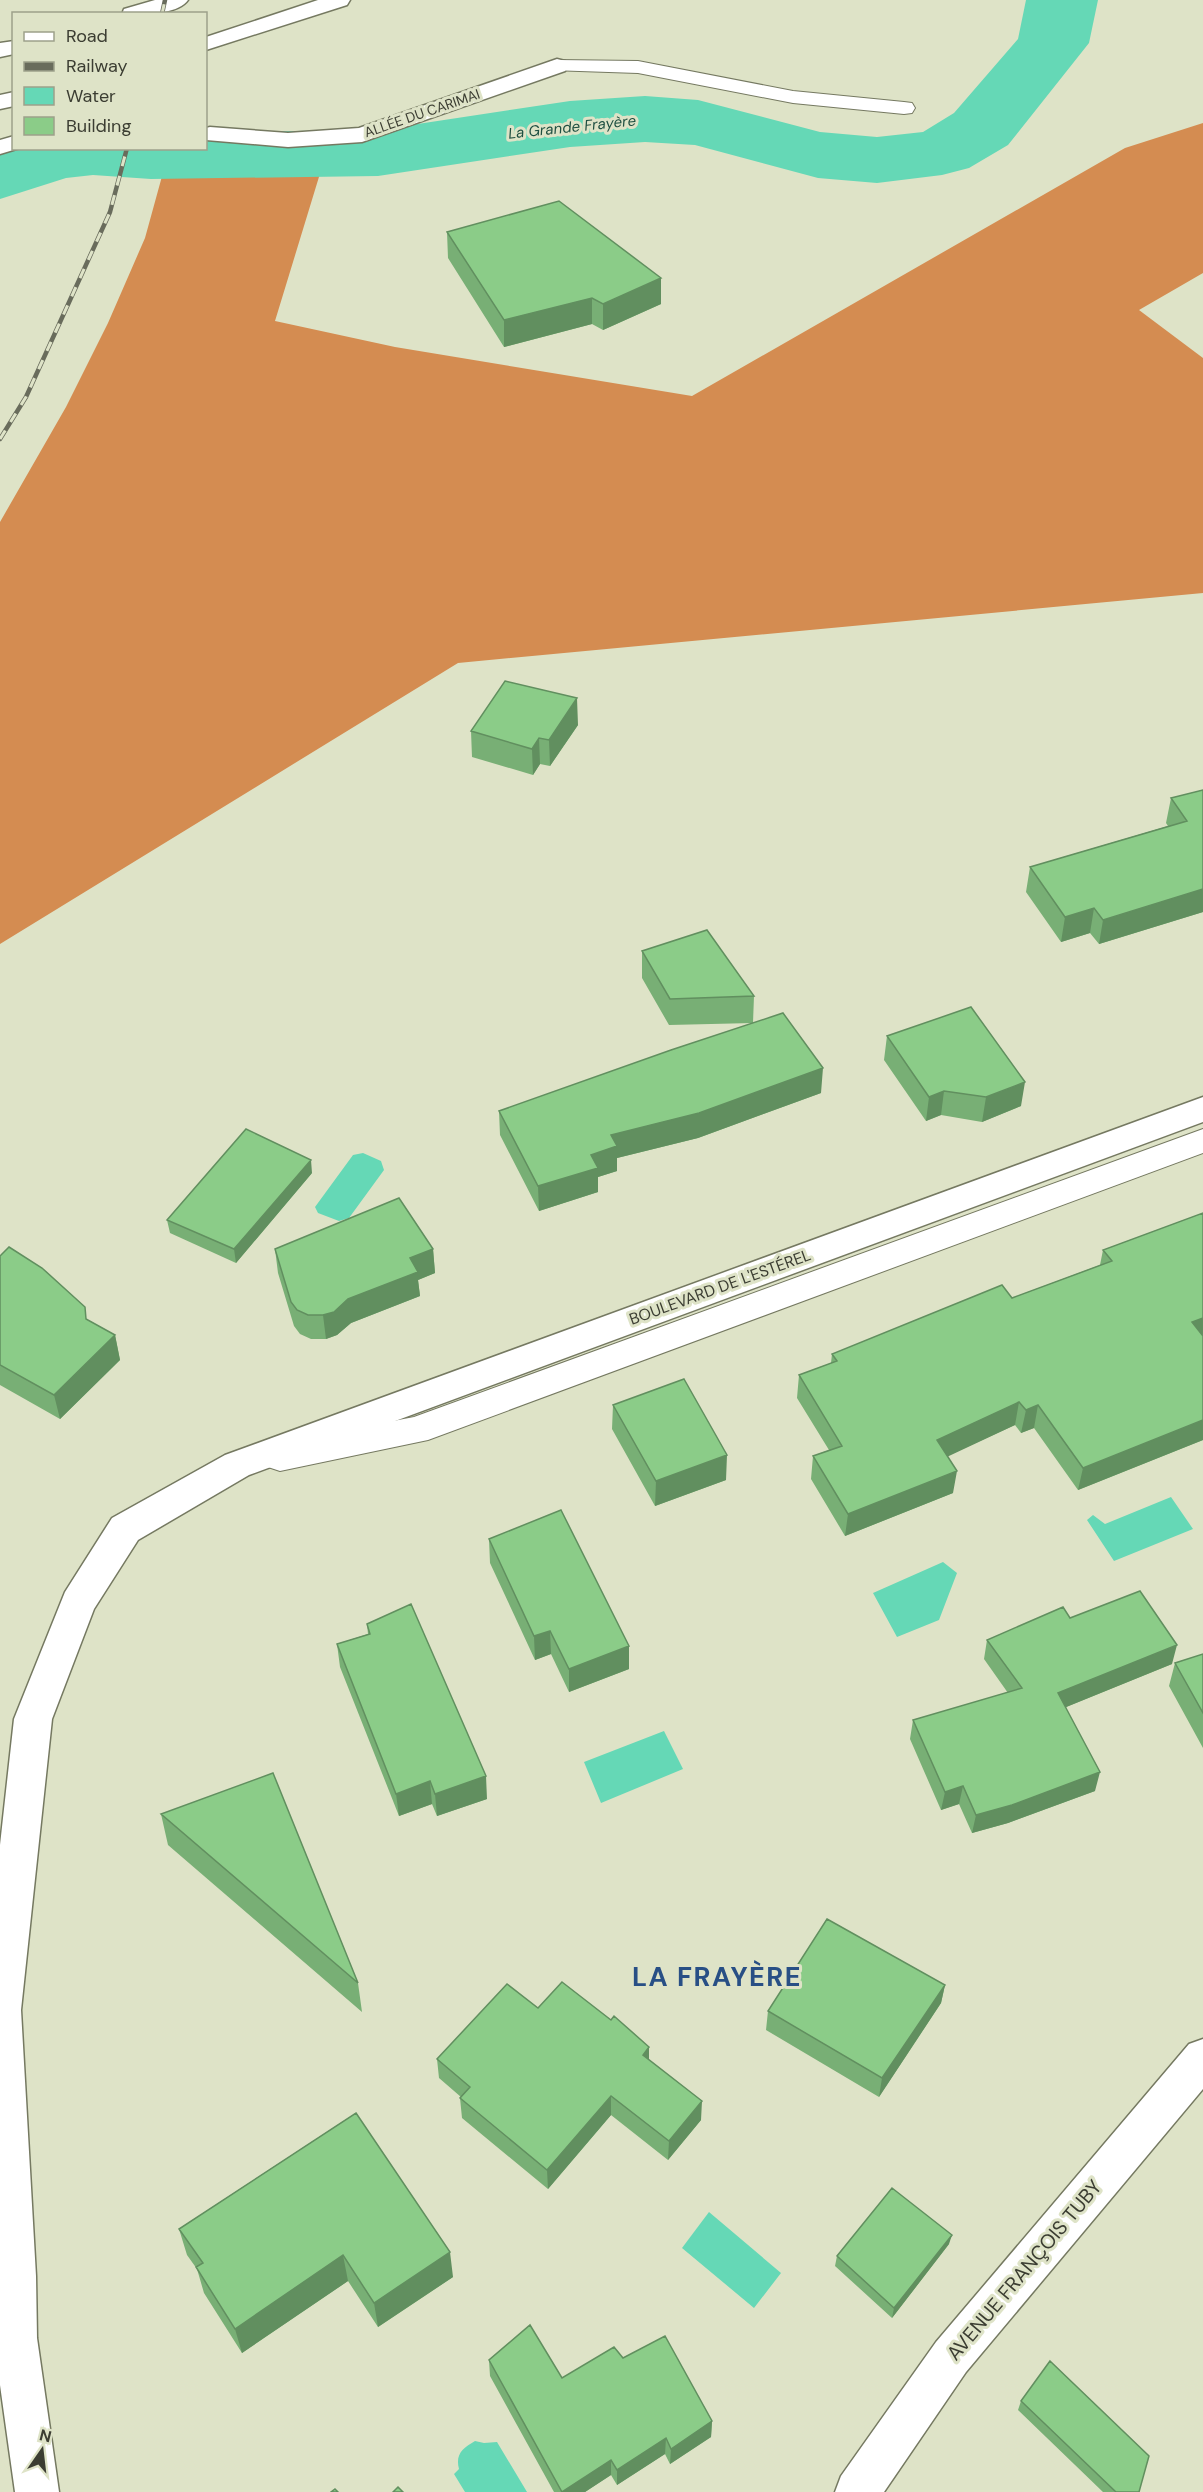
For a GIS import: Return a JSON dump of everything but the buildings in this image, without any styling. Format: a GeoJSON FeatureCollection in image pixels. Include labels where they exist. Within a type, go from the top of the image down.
{"type":"FeatureCollection","features":[{"type":"Feature","properties":{"kind":"main road"},"geometry":{"type":"LineString","coordinates":[[138,12],[177,0]]}},
{"type":"Feature","properties":{"kind":"main road"},"geometry":{"type":"LineString","coordinates":[[207,44],[339,0]]}},
{"type":"Feature","properties":{"kind":"main road","name":"ALLÉE DU CARIMAI"},"geometry":{"type":"LineString","coordinates":[[210,134],[288,140],[362,135],[557,66]]}},
{"type":"Feature","properties":{"kind":"main road","name":"BOULEVARD DE L'ESTÉREL"},"geometry":{"type":"LineString","coordinates":[[36,2492],[7,2337],[15,2276],[1,2017],[33,1719],[78,1603],[126,1528],[237,1465],[1203,1109]]}},
{"type":"Feature","properties":{"kind":"main road","name":"AVENUE FRANÇOIS TUBY"},"geometry":{"type":"LineString","coordinates":[[857,2492],[951,2357],[1203,2058]]}},
{"type":"Feature","properties":{"kind":"lane"},"geometry":{"type":"LineString","coordinates":[[557,66],[638,67],[793,97],[904,108]]}},
{"type":"Feature","properties":{"kind":"lane","name":"BOULEVARD DE L'ESTÉREL"},"geometry":{"type":"LineString","coordinates":[[237,1465],[416,1430],[1203,1141]]}},
{"type":"Feature","properties":{"kind":"shaded area"},"geometry":{"type":"Polygon","coordinates":[[[1203,123],[1203,273],[1139,310],[1203,358],[1203,593],[458,663],[0,944],[0,522],[66,407],[108,323],[145,238],[164,169],[322,167],[275,321],[395,347],[692,396],[1125,148],[1203,123]]]}},
{"type":"Feature","properties":{"kind":"water"},"geometry":{"type":"Polygon","coordinates":[[[363,1153],[381,1161],[384,1170],[349,1218],[339,1221],[318,1213],[315,1207],[353,1155],[363,1153]]]}},
{"type":"Feature","properties":{"kind":"water"},"geometry":{"type":"Polygon","coordinates":[[[1171,1497],[1193,1529],[1114,1561],[1087,1520],[1093,1515],[1105,1524],[1171,1497]]]}},
{"type":"Feature","properties":{"kind":"water"},"geometry":{"type":"Polygon","coordinates":[[[943,1562],[957,1573],[939,1620],[897,1637],[873,1593],[943,1562]]]}},
{"type":"Feature","properties":{"kind":"water"},"geometry":{"type":"Polygon","coordinates":[[[664,1731],[683,1769],[601,1803],[584,1762],[664,1731]]]}},
{"type":"Feature","properties":{"kind":"water"},"geometry":{"type":"Polygon","coordinates":[[[709,2212],[781,2273],[754,2308],[682,2248],[709,2212]]]}},
{"type":"Feature","properties":{"kind":"water"},"geometry":{"type":"Polygon","coordinates":[[[475,2441],[497,2442],[527,2492],[465,2492],[454,2474],[459,2469],[459,2455],[475,2441]]]}},
{"type":"Feature","properties":{"kind":"waterway","name":"La Grande Frayère"},"geometry":{"type":"LineString","coordinates":[[0,176],[53,157],[93,152],[151,156],[378,153],[570,124],[645,119],[698,123],[818,155],[877,160],[942,152],[981,129],[1053,43],[1062,0]]}},
{"type":"Feature","properties":{"kind":"railway"},"geometry":{"type":"LineString","coordinates":[[162,12],[165,0]]}},
{"type":"Feature","properties":{"kind":"railway"},"geometry":{"type":"LineString","coordinates":[[0,439],[26,397],[110,212],[126,150]]}},
{"type":"Feature","properties":{"kind":"district","name":"LA FRAYÈRE"},"geometry":{"type":"Point","coordinates":[717,1976]}}]}
